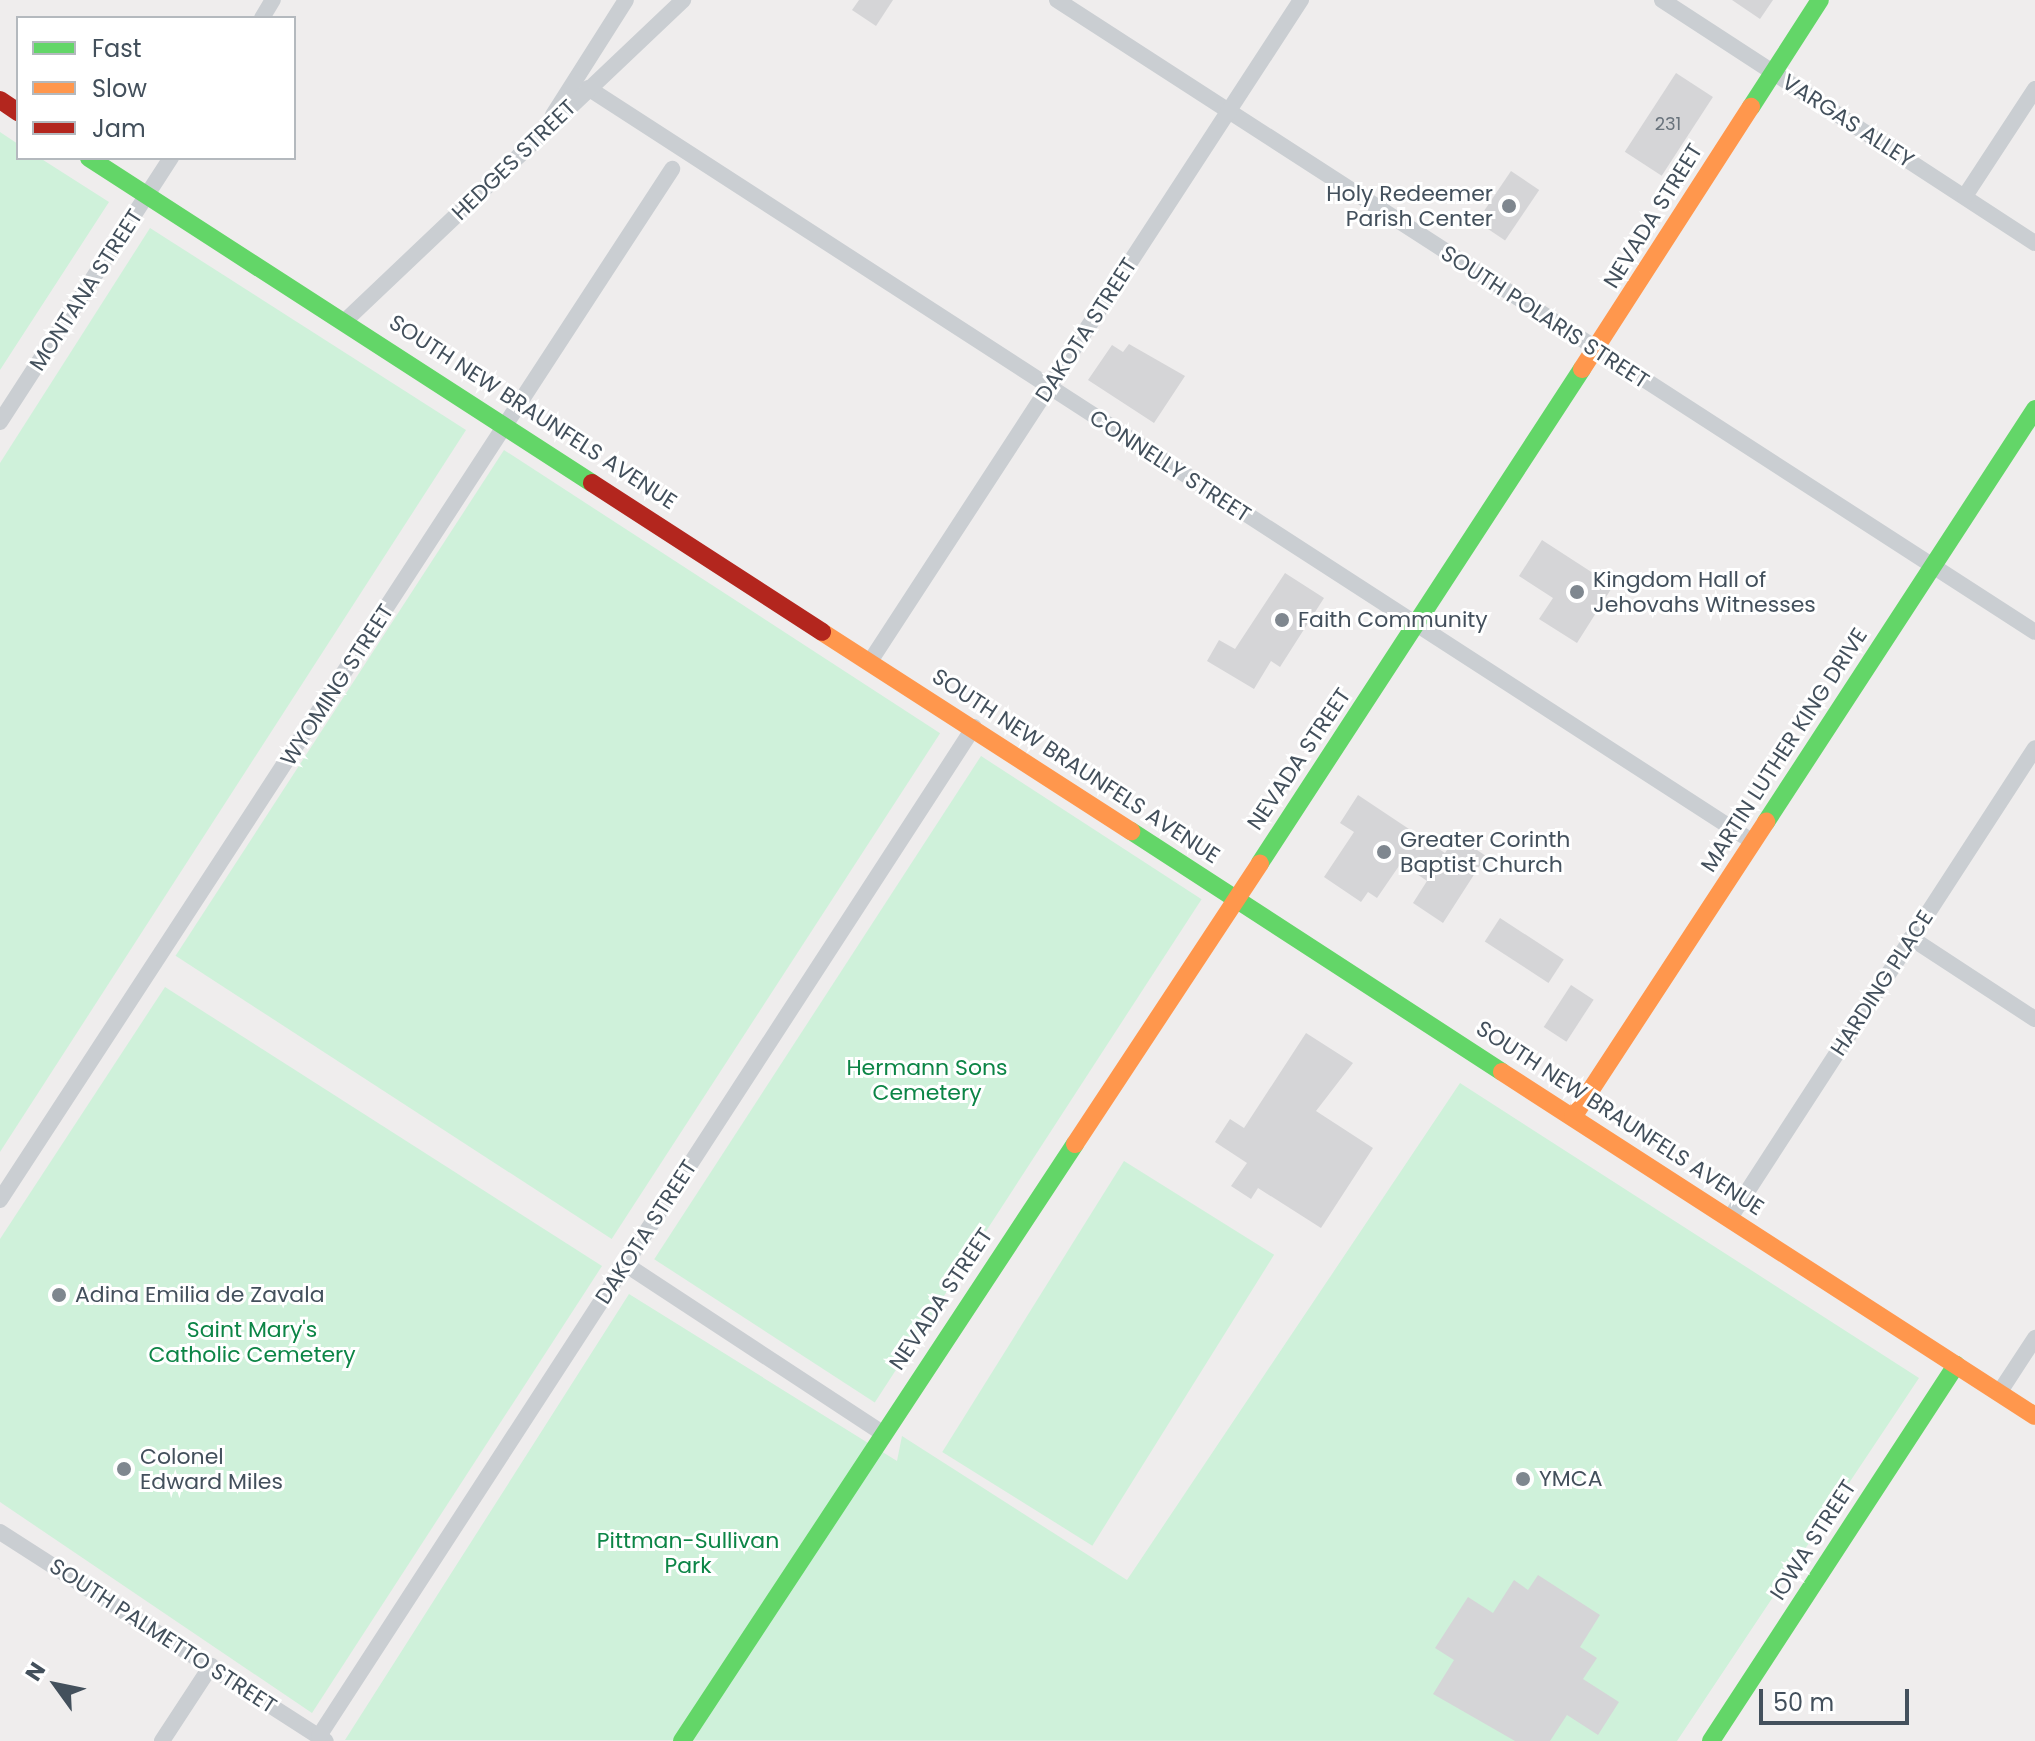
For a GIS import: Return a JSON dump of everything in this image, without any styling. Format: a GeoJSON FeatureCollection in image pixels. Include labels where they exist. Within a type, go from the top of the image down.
{"type":"FeatureCollection","features":[{"type":"Feature","properties":{"kind":"main road","name":"NEVADA STREET"},"geometry":{"type":"LineString","coordinates":[[682,1741],[881,1432],[1417,625],[1820,0]]}},
{"type":"Feature","properties":{"kind":"main road","name":"SOUTH NEW BRAUNFELS AVENUE"},"geometry":{"type":"LineString","coordinates":[[92,160],[507,424],[2035,1416]]}},
{"type":"Feature","properties":{"kind":"main road","name":"MARTIN LUTHER KING DRIVE"},"geometry":{"type":"LineString","coordinates":[[1573,1117],[2035,409]]}},
{"type":"Feature","properties":{"kind":"main road","name":"IOWA STREET"},"geometry":{"type":"LineString","coordinates":[[1711,1741],[1956,1365]]}},
{"type":"Feature","properties":{"kind":"street"},"geometry":{"type":"LineString","coordinates":[[537,139],[626,0]]}},
{"type":"Feature","properties":{"kind":"street","name":"HEDGES STREET"},"geometry":{"type":"LineString","coordinates":[[346,320],[683,0]]}},
{"type":"Feature","properties":{"kind":"street","name":"SOUTH POLARIS STREET"},"geometry":{"type":"LineString","coordinates":[[1057,0],[2035,632]]}},
{"type":"Feature","properties":{"kind":"street","name":"DAKOTA STREET"},"geometry":{"type":"LineString","coordinates":[[871,660],[1301,0]]}},
{"type":"Feature","properties":{"kind":"street","name":"VARGAS ALLEY"},"geometry":{"type":"LineString","coordinates":[[1662,0],[2035,243]]}},
{"type":"Feature","properties":{"kind":"street","name":"CONNELLY STREET"},"geometry":{"type":"LineString","coordinates":[[588,88],[1753,842]]}},
{"type":"Feature","properties":{"kind":"street"},"geometry":{"type":"LineString","coordinates":[[1965,196],[2035,89]]}},
{"type":"Feature","properties":{"kind":"street","name":"MONTANA STREET"},"geometry":{"type":"LineString","coordinates":[[0,422],[170,160]]}},
{"type":"Feature","properties":{"kind":"street","name":"WYOMING STREET"},"geometry":{"type":"LineString","coordinates":[[0,1200],[672,169]]}},
{"type":"Feature","properties":{"kind":"street","name":"DAKOTA STREET"},"geometry":{"type":"LineString","coordinates":[[323,1739],[625,1264],[974,727]]}},
{"type":"Feature","properties":{"kind":"street","name":"HARDING PLACE"},"geometry":{"type":"LineString","coordinates":[[1730,1218],[2035,748]]}},
{"type":"Feature","properties":{"kind":"street"},"geometry":{"type":"LineString","coordinates":[[1911,938],[2035,1019]]}},
{"type":"Feature","properties":{"kind":"street"},"geometry":{"type":"LineString","coordinates":[[625,1264],[881,1432]]}},
{"type":"Feature","properties":{"kind":"street"},"geometry":{"type":"LineString","coordinates":[[1999,1393],[2035,1338]]}},
{"type":"Feature","properties":{"kind":"street","name":"SOUTH PALMETTO STREET"},"geometry":{"type":"LineString","coordinates":[[0,1532],[323,1739]]}},
{"type":"Feature","properties":{"kind":"street"},"geometry":{"type":"LineString","coordinates":[[162,1741],[211,1666]]}},
{"type":"Feature","properties":{"kind":"green space"},"geometry":{"type":"Polygon","coordinates":[[[0,132],[16,143],[16,160],[43,160],[109,202],[0,370],[0,132]]]}},
{"type":"Feature","properties":{"kind":"green space"},"geometry":{"type":"Polygon","coordinates":[[[150,228],[466,430],[0,1152],[0,463],[150,228]]]}},
{"type":"Feature","properties":{"kind":"green space"},"geometry":{"type":"Polygon","coordinates":[[[504,450],[940,733],[612,1239],[176,956],[504,450]]]}},
{"type":"Feature","properties":{"kind":"green space","name":"Hermann Sons Cemetery"},"geometry":{"type":"Polygon","coordinates":[[[981,756],[1202,899],[875,1402],[654,1259],[981,756]]]}},
{"type":"Feature","properties":{"kind":"green space","name":"Saint Mary's Catholic Cemetery"},"geometry":{"type":"Polygon","coordinates":[[[165,987],[602,1266],[312,1713],[0,1502],[0,1239],[165,987]]]}},
{"type":"Feature","properties":{"kind":"green space","name":"Pittman-Sullivan Park"},"geometry":{"type":"Polygon","coordinates":[[[1460,1083],[1919,1378],[1677,1741],[345,1740],[629,1294],[897,1461],[902,1436],[1127,1580],[1460,1083]]]}},
{"type":"Feature","properties":{"kind":"green space"},"geometry":{"type":"Polygon","coordinates":[[[1124,1161],[1274,1255],[1092,1546],[942,1452],[1124,1161]]]}},
{"type":"Feature","properties":{"kind":"building"},"geometry":{"type":"Polygon","coordinates":[[[859,0],[893,0],[876,26],[852,10],[859,0]]]}},
{"type":"Feature","properties":{"kind":"building"},"geometry":{"type":"Polygon","coordinates":[[[1732,0],[1773,0],[1760,19],[1732,0]]]}},
{"type":"Feature","properties":{"kind":"building"},"geometry":{"type":"Polygon","coordinates":[[[1676,73],[1713,97],[1662,176],[1625,152],[1676,73]]]}},
{"type":"Feature","properties":{"kind":"building","name":"Holy Redeemer Parish Center"},"geometry":{"type":"Polygon","coordinates":[[[1511,171],[1539,190],[1505,241],[1477,222],[1511,171]]]}},
{"type":"Feature","properties":{"kind":"building"},"geometry":{"type":"Polygon","coordinates":[[[1129,344],[1185,376],[1154,423],[1088,380],[1112,345],[1123,352],[1129,344]]]}},
{"type":"Feature","properties":{"kind":"building","name":"Kingdom Hall of Jehovahs Witnesses"},"geometry":{"type":"Polygon","coordinates":[[[1542,540],[1613,586],[1577,643],[1539,619],[1553,598],[1519,576],[1542,540]]]}},
{"type":"Feature","properties":{"kind":"building","name":"Faith Community"},"geometry":{"type":"Polygon","coordinates":[[[1285,573],[1324,598],[1280,667],[1271,661],[1254,689],[1207,661],[1219,640],[1235,649],[1285,573]]]}},
{"type":"Feature","properties":{"kind":"building","name":"Greater Corinth Baptist Church"},"geometry":{"type":"Polygon","coordinates":[[[1358,795],[1445,853],[1456,836],[1486,856],[1443,923],[1413,903],[1427,881],[1401,863],[1377,898],[1368,892],[1361,902],[1324,877],[1354,832],[1340,823],[1358,795]]]}},
{"type":"Feature","properties":{"kind":"building"},"geometry":{"type":"Polygon","coordinates":[[[1500,918],[1564,959],[1548,983],[1485,941],[1500,918]]]}},
{"type":"Feature","properties":{"kind":"building"},"geometry":{"type":"Polygon","coordinates":[[[1571,985],[1594,1000],[1566,1042],[1544,1027],[1571,985]]]}},
{"type":"Feature","properties":{"kind":"building"},"geometry":{"type":"Polygon","coordinates":[[[1306,1033],[1353,1063],[1316,1111],[1373,1148],[1321,1228],[1258,1188],[1251,1199],[1231,1186],[1247,1163],[1215,1142],[1230,1119],[1244,1128],[1306,1033]]]}},
{"type":"Feature","properties":{"kind":"building"},"geometry":{"type":"Polygon","coordinates":[[[1538,1575],[1600,1615],[1580,1647],[1597,1658],[1583,1679],[1619,1702],[1598,1735],[1567,1715],[1550,1741],[1515,1741],[1433,1694],[1454,1660],[1435,1648],[1468,1597],[1493,1613],[1514,1580],[1528,1590],[1538,1575]]]}},
{"type":"Feature","properties":{"kind":"traffic: fast"},"geometry":{"type":"LineString","coordinates":[[1751,107],[1820,0]]}},
{"type":"Feature","properties":{"kind":"traffic: fast"},"geometry":{"type":"LineString","coordinates":[[92,160],[592,483]]}},
{"type":"Feature","properties":{"kind":"traffic: fast"},"geometry":{"type":"LineString","coordinates":[[1260,863],[1582,369]]}},
{"type":"Feature","properties":{"kind":"traffic: fast"},"geometry":{"type":"LineString","coordinates":[[1766,822],[2035,409]]}},
{"type":"Feature","properties":{"kind":"traffic: fast"},"geometry":{"type":"LineString","coordinates":[[1131,831],[1502,1072]]}},
{"type":"Feature","properties":{"kind":"traffic: fast"},"geometry":{"type":"LineString","coordinates":[[682,1741],[1075,1144]]}},
{"type":"Feature","properties":{"kind":"traffic: fast"},"geometry":{"type":"LineString","coordinates":[[1711,1741],[1956,1365]]}},
{"type":"Feature","properties":{"kind":"traffic: slow"},"geometry":{"type":"LineString","coordinates":[[1582,369],[1751,107]]}},
{"type":"Feature","properties":{"kind":"traffic: slow"},"geometry":{"type":"LineString","coordinates":[[822,632],[1131,831]]}},
{"type":"Feature","properties":{"kind":"traffic: slow"},"geometry":{"type":"LineString","coordinates":[[1573,1117],[1766,822]]}},
{"type":"Feature","properties":{"kind":"traffic: slow"},"geometry":{"type":"LineString","coordinates":[[1075,1144],[1260,863]]}},
{"type":"Feature","properties":{"kind":"traffic: slow"},"geometry":{"type":"LineString","coordinates":[[1502,1072],[2035,1416]]}},
{"type":"Feature","properties":{"kind":"traffic: jam"},"geometry":{"type":"LineString","coordinates":[[0,100],[16,111]]}},
{"type":"Feature","properties":{"kind":"traffic: jam"},"geometry":{"type":"LineString","coordinates":[[592,483],[822,632]]}},
{"type":"Feature","properties":{"kind":"place","name":"Holy Redeemer Parish Center"},"geometry":{"type":"Point","coordinates":[1509,206]}},
{"type":"Feature","properties":{"kind":"place","name":"Kingdom Hall of Jehovahs Witnesses"},"geometry":{"type":"Point","coordinates":[1577,592]}},
{"type":"Feature","properties":{"kind":"place","name":"Faith Community"},"geometry":{"type":"Point","coordinates":[1282,620]}},
{"type":"Feature","properties":{"kind":"place","name":"Greater Corinth Baptist Church"},"geometry":{"type":"Point","coordinates":[1384,852]}},
{"type":"Feature","properties":{"kind":"place","name":"Adina Emilia de Zavala"},"geometry":{"type":"Point","coordinates":[59,1295]}},
{"type":"Feature","properties":{"kind":"place","name":"Colonel Edward Miles"},"geometry":{"type":"Point","coordinates":[124,1469]}},
{"type":"Feature","properties":{"kind":"place","name":"YMCA"},"geometry":{"type":"Point","coordinates":[1523,1479]}}]}
